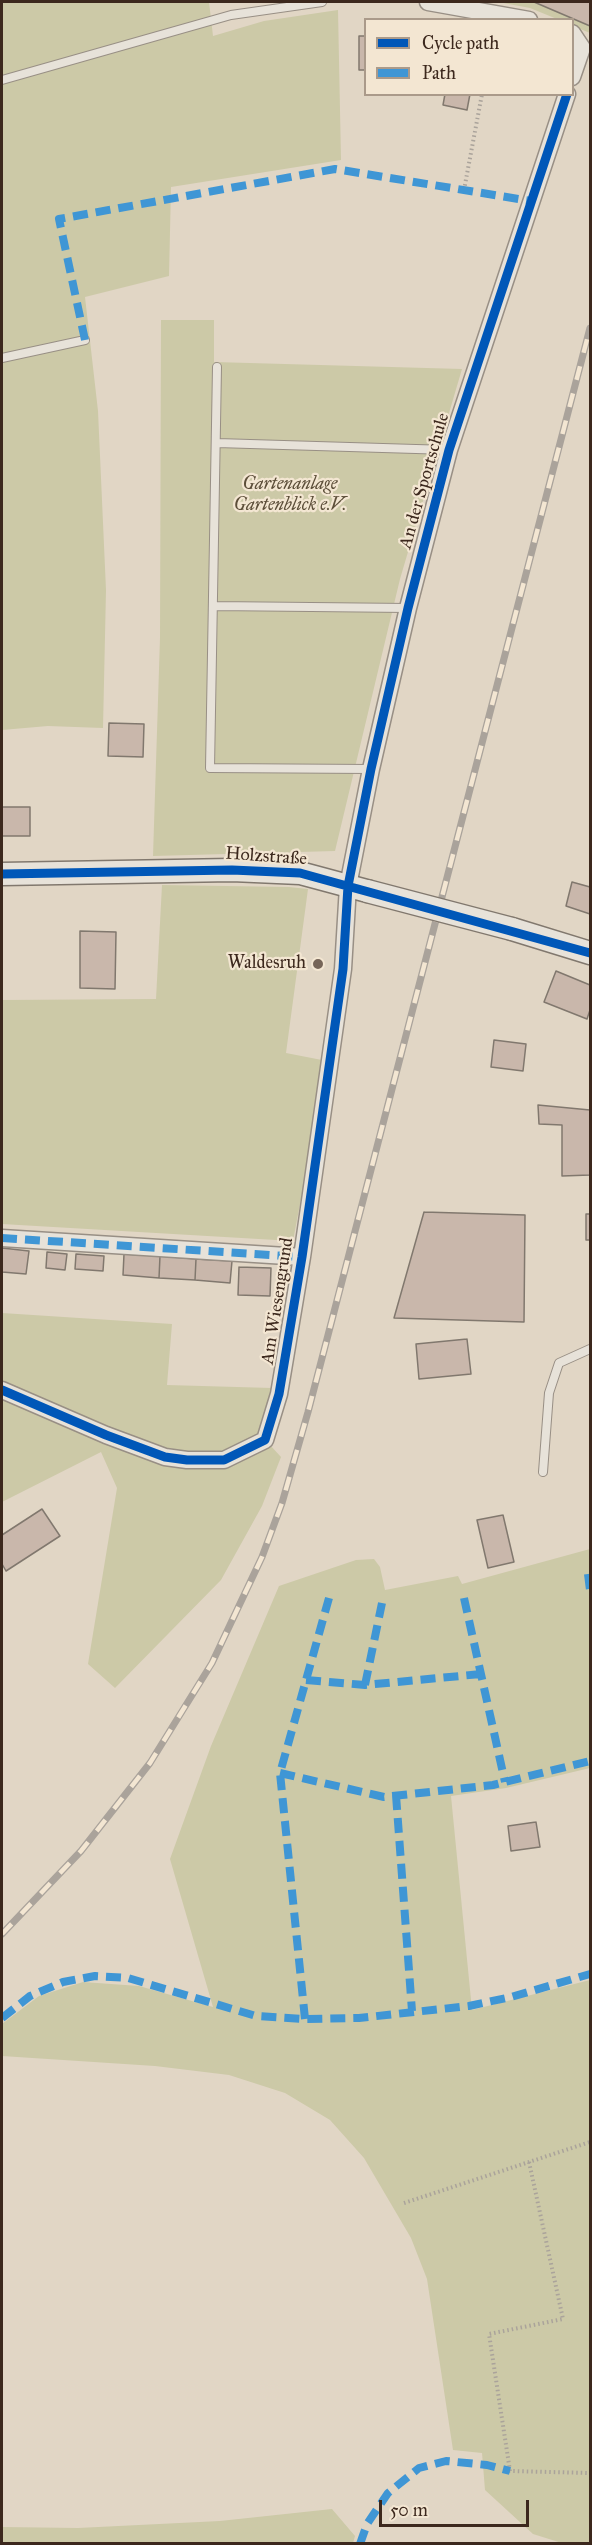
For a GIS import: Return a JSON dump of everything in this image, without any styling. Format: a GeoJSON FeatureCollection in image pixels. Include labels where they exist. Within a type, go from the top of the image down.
{"type":"FeatureCollection","features":[{"type":"Feature","properties":{"kind":"street"},"geometry":{"type":"LineString","coordinates":[[428,2],[518,18]]}},
{"type":"Feature","properties":{"kind":"street"},"geometry":{"type":"LineString","coordinates":[[574,35],[582,48],[574,74]]}},
{"type":"Feature","properties":{"kind":"street","name":"An der Sportschule"},"geometry":{"type":"LineString","coordinates":[[358,888],[371,769],[408,608],[449,450],[566,96]]}},
{"type":"Feature","properties":{"kind":"street","name":"Holzstraße"},"geometry":{"type":"LineString","coordinates":[[2,874],[232,870],[300,873],[512,929],[591,953]]}},
{"type":"Feature","properties":{"kind":"street","name":"Am Wiesengrund"},"geometry":{"type":"LineString","coordinates":[[2,1390],[106,1435],[165,1457],[187,1460],[224,1460],[266,1440],[279,1394],[302,1257],[343,969],[358,888]]}},
{"type":"Feature","properties":{"kind":"street","name":"Am Wiesengrund"},"geometry":{"type":"LineString","coordinates":[[2,1238],[302,1257]]}},
{"type":"Feature","properties":{"kind":"lane"},"geometry":{"type":"LineString","coordinates":[[2,80],[231,15],[322,2]]}},
{"type":"Feature","properties":{"kind":"lane"},"geometry":{"type":"LineString","coordinates":[[2,358],[86,340]]}},
{"type":"Feature","properties":{"kind":"lane"},"geometry":{"type":"LineString","coordinates":[[217,367],[210,768],[371,769]]}},
{"type":"Feature","properties":{"kind":"lane"},"geometry":{"type":"LineString","coordinates":[[217,443],[449,450]]}},
{"type":"Feature","properties":{"kind":"lane"},"geometry":{"type":"LineString","coordinates":[[214,606],[408,608]]}},
{"type":"Feature","properties":{"kind":"lane"},"geometry":{"type":"LineString","coordinates":[[543,1472],[549,1393],[559,1363],[591,1349]]}},
{"type":"Feature","properties":{"kind":"path"},"geometry":{"type":"LineString","coordinates":[[464,190],[482,96]]}},
{"type":"Feature","properties":{"kind":"path"},"geometry":{"type":"LineString","coordinates":[[404,2203],[591,2142]]}},
{"type":"Feature","properties":{"kind":"path"},"geometry":{"type":"LineString","coordinates":[[529,2162],[563,2319],[489,2334],[510,2471],[591,2473]]}},
{"type":"Feature","properties":{"kind":"green space"},"geometry":{"type":"Polygon","coordinates":[[[2,2],[209,2],[213,36],[264,21],[338,10],[341,160],[171,187],[169,276],[85,297],[98,411],[106,590],[103,728],[48,726],[2,730],[2,2]]]}},
{"type":"Feature","properties":{"kind":"green space"},"geometry":{"type":"Polygon","coordinates":[[[498,2],[590,2],[590,33],[574,26],[574,18],[555,18],[530,8],[498,2]]]}},
{"type":"Feature","properties":{"kind":"green space","name":"Gartenanlage Gartenblick e.V."},"geometry":{"type":"Polygon","coordinates":[[[161,320],[214,320],[214,362],[462,369],[400,579],[335,851],[153,856],[160,638],[161,320]]]}},
{"type":"Feature","properties":{"kind":"green space"},"geometry":{"type":"Polygon","coordinates":[[[162,885],[308,889],[286,1053],[327,1061],[293,1241],[2,1224],[2,1000],[156,999],[162,885]]]}},
{"type":"Feature","properties":{"kind":"green space"},"geometry":{"type":"Polygon","coordinates":[[[2,1313],[172,1324],[167,1385],[272,1388],[258,1432],[281,1457],[262,1506],[221,1580],[115,1688],[88,1664],[117,1488],[101,1452],[2,1502],[2,1313]]]}},
{"type":"Feature","properties":{"kind":"green space"},"geometry":{"type":"Polygon","coordinates":[[[590,1549],[590,1768],[506,1788],[451,1796],[472,2010],[590,1980],[590,2543],[565,2544],[533,2534],[485,2490],[482,2453],[453,2450],[427,2279],[411,2238],[364,2158],[330,2120],[285,2093],[229,2075],[155,2066],[2,2056],[2,2024],[39,1996],[83,1982],[139,1986],[213,2007],[170,1859],[211,1746],[279,1586],[356,1560],[374,1559],[380,1567],[385,1590],[458,1576],[462,1584],[590,1549]]]}},
{"type":"Feature","properties":{"kind":"green space"},"geometry":{"type":"Polygon","coordinates":[[[332,2509],[355,2536],[353,2543],[2,2543],[2,2527],[78,2528],[220,2521],[332,2509]]]}},
{"type":"Feature","properties":{"kind":"building"},"geometry":{"type":"Polygon","coordinates":[[[534,2],[590,2],[590,26],[534,2]]]}},
{"type":"Feature","properties":{"kind":"building"},"geometry":{"type":"Polygon","coordinates":[[[359,36],[364,36],[364,70],[359,70],[359,36]]]}},
{"type":"Feature","properties":{"kind":"building"},"geometry":{"type":"Polygon","coordinates":[[[445,96],[470,96],[467,110],[443,105],[445,96]]]}},
{"type":"Feature","properties":{"kind":"building"},"geometry":{"type":"Polygon","coordinates":[[[109,723],[144,724],[143,757],[108,756],[109,723]]]}},
{"type":"Feature","properties":{"kind":"building"},"geometry":{"type":"Polygon","coordinates":[[[2,807],[30,807],[30,836],[2,836],[2,807]]]}},
{"type":"Feature","properties":{"kind":"building"},"geometry":{"type":"Polygon","coordinates":[[[572,882],[590,887],[590,914],[566,906],[572,882]]]}},
{"type":"Feature","properties":{"kind":"building"},"geometry":{"type":"Polygon","coordinates":[[[80,931],[116,932],[115,989],[80,988],[80,931]]]}},
{"type":"Feature","properties":{"kind":"building"},"geometry":{"type":"Polygon","coordinates":[[[556,971],[590,985],[590,1010],[587,1019],[544,1002],[556,971]]]}},
{"type":"Feature","properties":{"kind":"building"},"geometry":{"type":"Polygon","coordinates":[[[494,1040],[526,1044],[523,1071],[491,1067],[494,1040]]]}},
{"type":"Feature","properties":{"kind":"building"},"geometry":{"type":"Polygon","coordinates":[[[538,1105],[590,1110],[590,1175],[562,1176],[562,1125],[539,1124],[538,1105]]]}},
{"type":"Feature","properties":{"kind":"building"},"geometry":{"type":"Polygon","coordinates":[[[424,1212],[525,1215],[524,1322],[394,1318],[424,1212]]]}},
{"type":"Feature","properties":{"kind":"building"},"geometry":{"type":"Polygon","coordinates":[[[586,1214],[590,1214],[590,1240],[586,1240],[586,1214]]]}},
{"type":"Feature","properties":{"kind":"building"},"geometry":{"type":"Polygon","coordinates":[[[2,1248],[29,1251],[26,1274],[2,1272],[2,1248]]]}},
{"type":"Feature","properties":{"kind":"building"},"geometry":{"type":"Polygon","coordinates":[[[47,1252],[67,1254],[65,1270],[46,1268],[47,1252]]]}},
{"type":"Feature","properties":{"kind":"building"},"geometry":{"type":"Polygon","coordinates":[[[76,1254],[104,1256],[103,1271],[75,1269],[76,1254]]]}},
{"type":"Feature","properties":{"kind":"building"},"geometry":{"type":"Polygon","coordinates":[[[124,1254],[160,1256],[159,1278],[123,1275],[124,1254]]]}},
{"type":"Feature","properties":{"kind":"building"},"geometry":{"type":"Polygon","coordinates":[[[160,1256],[196,1259],[195,1280],[159,1278],[160,1256]]]}},
{"type":"Feature","properties":{"kind":"building"},"geometry":{"type":"Polygon","coordinates":[[[196,1259],[232,1261],[230,1283],[195,1280],[196,1259]]]}},
{"type":"Feature","properties":{"kind":"building"},"geometry":{"type":"Polygon","coordinates":[[[239,1267],[271,1268],[270,1296],[238,1295],[239,1267]]]}},
{"type":"Feature","properties":{"kind":"building"},"geometry":{"type":"Polygon","coordinates":[[[467,1339],[471,1374],[419,1379],[416,1344],[467,1339]]]}},
{"type":"Feature","properties":{"kind":"building"},"geometry":{"type":"Polygon","coordinates":[[[42,1509],[60,1536],[6,1571],[2,1564],[2,1535],[42,1509]]]}},
{"type":"Feature","properties":{"kind":"building"},"geometry":{"type":"Polygon","coordinates":[[[503,1515],[514,1562],[488,1568],[477,1520],[503,1515]]]}},
{"type":"Feature","properties":{"kind":"building"},"geometry":{"type":"Polygon","coordinates":[[[536,1822],[540,1847],[511,1851],[508,1826],[536,1822]]]}},
{"type":"Feature","properties":{"kind":"railway"},"geometry":{"type":"LineString","coordinates":[[2,1934],[81,1851],[150,1763],[212,1663],[262,1557],[282,1503],[308,1412],[590,328]]}},
{"type":"Feature","properties":{"kind":"marked path"},"geometry":{"type":"LineString","coordinates":[[85,340],[59,219],[335,169],[531,201]]}},
{"type":"Feature","properties":{"kind":"marked path"},"geometry":{"type":"LineString","coordinates":[[2,1238],[302,1257]]}},
{"type":"Feature","properties":{"kind":"marked path"},"geometry":{"type":"LineString","coordinates":[[588,1574],[590,1590]]}},
{"type":"Feature","properties":{"kind":"marked path"},"geometry":{"type":"LineString","coordinates":[[305,2019],[280,1773],[329,1598]]}},
{"type":"Feature","properties":{"kind":"marked path"},"geometry":{"type":"LineString","coordinates":[[464,1598],[505,1782]]}},
{"type":"Feature","properties":{"kind":"marked path"},"geometry":{"type":"LineString","coordinates":[[365,1685],[382,1603]]}},
{"type":"Feature","properties":{"kind":"marked path"},"geometry":{"type":"LineString","coordinates":[[306,1680],[365,1685],[481,1674]]}},
{"type":"Feature","properties":{"kind":"marked path"},"geometry":{"type":"LineString","coordinates":[[280,1773],[384,1797],[493,1785],[590,1761]]}},
{"type":"Feature","properties":{"kind":"marked path"},"geometry":{"type":"LineString","coordinates":[[396,1795],[412,2011]]}},
{"type":"Feature","properties":{"kind":"marked path"},"geometry":{"type":"LineString","coordinates":[[2,2018],[30,1996],[63,1982],[95,1976],[128,1978],[256,2016],[305,2019],[359,2018],[469,2006],[511,1997],[590,1974]]}},
{"type":"Feature","properties":{"kind":"marked path"},"geometry":{"type":"LineString","coordinates":[[360,2544],[367,2524],[388,2493],[419,2468],[446,2461],[487,2465],[510,2471]]}},
{"type":"Feature","properties":{"kind":"cycle path"},"geometry":{"type":"LineString","coordinates":[[2,1390],[106,1435],[165,1457],[187,1460],[224,1460],[265,1440],[279,1394],[302,1257],[343,969],[348,886],[371,769],[408,608],[449,450],[566,96]]}},
{"type":"Feature","properties":{"kind":"cycle path"},"geometry":{"type":"LineString","coordinates":[[2,874],[232,870],[300,873],[590,953]]}},
{"type":"Feature","properties":{"kind":"place","name":"Waldesruh"},"geometry":{"type":"Point","coordinates":[318,964]}}]}
